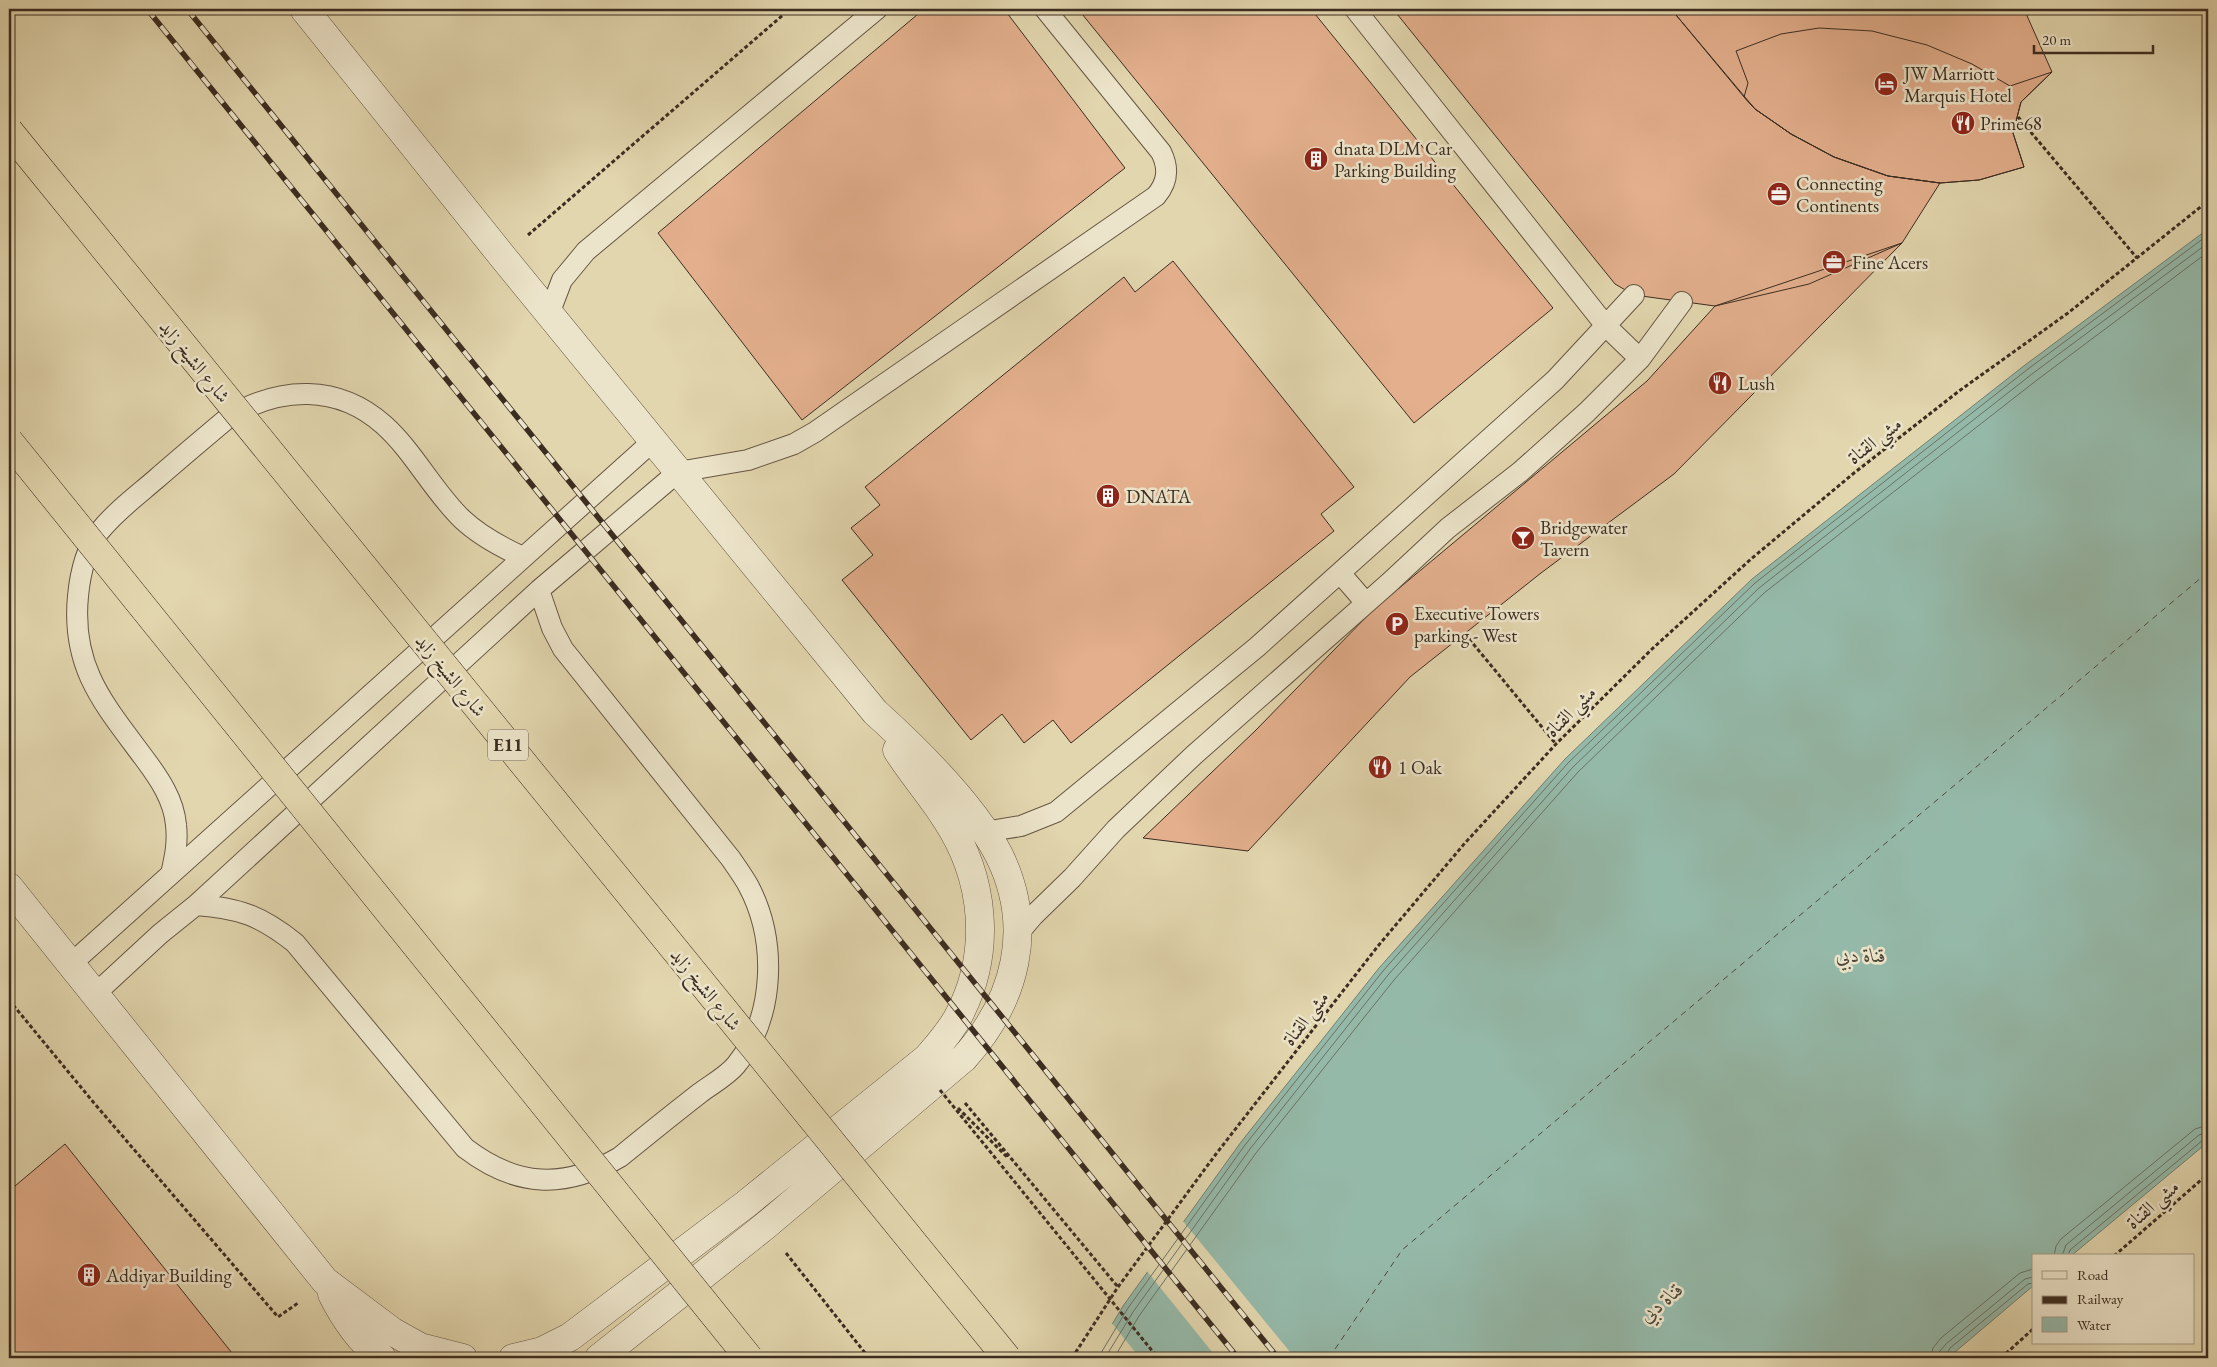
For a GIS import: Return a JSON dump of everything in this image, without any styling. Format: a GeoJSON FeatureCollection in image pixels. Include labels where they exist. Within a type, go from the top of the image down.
{"type":"FeatureCollection","features":[{"type":"Feature","properties":{"kind":"highway","name":"شارع الشيخ زايد"},"geometry":{"type":"LineString","coordinates":[[9,131],[1007,1358]]}},
{"type":"Feature","properties":{"kind":"highway"},"geometry":{"type":"LineString","coordinates":[[9,441],[749,1358]]}},
{"type":"Feature","properties":{"kind":"street"},"geometry":{"type":"LineString","coordinates":[[304,9],[549,314],[875,712],[922,757],[984,832],[998,855],[1009,881],[1016,908],[1015,963],[1008,989],[997,1015],[982,1038],[942,1083],[599,1358]]}},
{"type":"Feature","properties":{"kind":"street"},"geometry":{"type":"LineString","coordinates":[[513,1358],[542,1351],[570,1337],[739,1210],[927,1058],[944,1038],[958,1016],[969,994],[981,943],[977,891],[970,866],[947,819],[910,771],[875,712]]}},
{"type":"Feature","properties":{"kind":"street"},"geometry":{"type":"LineString","coordinates":[[9,887],[72,964],[316,1289],[339,1309],[356,1333],[382,1358]]}},
{"type":"Feature","properties":{"kind":"street"},"geometry":{"type":"LineString","coordinates":[[316,1289],[420,1347],[450,1357],[463,1358]]}},
{"type":"Feature","properties":{"kind":"lane"},"geometry":{"type":"LineString","coordinates":[[549,314],[562,280],[586,251],[877,9]]}},
{"type":"Feature","properties":{"kind":"lane"},"geometry":{"type":"LineString","coordinates":[[94,995],[160,934],[196,905],[539,590],[678,472],[748,460],[794,444],[816,432],[1156,196],[1162,189],[1167,170],[1161,152],[1045,9]]}},
{"type":"Feature","properties":{"kind":"lane"},"geometry":{"type":"LineString","coordinates":[[1355,9],[1606,326],[1640,359]]}},
{"type":"Feature","properties":{"kind":"lane"},"geometry":{"type":"LineString","coordinates":[[984,832],[1021,826],[1056,812],[1257,647],[1555,380],[1634,295]]}},
{"type":"Feature","properties":{"kind":"lane"},"geometry":{"type":"LineString","coordinates":[[1017,935],[1034,915],[1148,798],[1448,528],[1520,472],[1587,412],[1640,359],[1682,302]]}},
{"type":"Feature","properties":{"kind":"lane"},"geometry":{"type":"LineString","coordinates":[[171,874],[177,849],[176,824],[170,800],[159,777],[98,695],[86,670],[78,642],[76,614],[79,586],[86,559],[98,533],[120,510],[230,417],[248,406],[268,398],[289,394],[315,394],[340,399],[364,410],[384,426],[461,518],[479,534],[523,557]]}},
{"type":"Feature","properties":{"kind":"lane"},"geometry":{"type":"LineString","coordinates":[[72,964],[653,441]]}},
{"type":"Feature","properties":{"kind":"lane"},"geometry":{"type":"LineString","coordinates":[[1340,573],[1366,603]]}},
{"type":"Feature","properties":{"kind":"lane"},"geometry":{"type":"LineString","coordinates":[[196,905],[224,907],[250,914],[274,926],[295,943],[465,1148],[486,1164],[509,1174],[534,1179],[560,1179],[602,1168],[620,1157],[735,1066],[749,1045],[759,1023],[766,1000],[767,942],[760,914],[751,892],[731,859],[564,649],[552,628],[539,590]]}},
{"type":"Feature","properties":{"kind":"path"},"geometry":{"type":"LineString","coordinates":[[502,256],[790,9]]}},
{"type":"Feature","properties":{"kind":"path"},"geometry":{"type":"LineString","coordinates":[[2018,118],[2137,258]]}},
{"type":"Feature","properties":{"kind":"path","name":"مشي القناة"},"geometry":{"type":"LineString","coordinates":[[1072,1358],[1118,1287],[1216,1154],[1378,946],[1465,843],[1556,744],[1652,649],[1751,559],[1862,467],[1959,392],[2068,313],[2208,201]]}},
{"type":"Feature","properties":{"kind":"path"},"geometry":{"type":"LineString","coordinates":[[1465,634],[1556,744]]}},
{"type":"Feature","properties":{"kind":"path"},"geometry":{"type":"LineString","coordinates":[[9,1000],[94,1103],[278,1317],[316,1289]]}},
{"type":"Feature","properties":{"kind":"path"},"geometry":{"type":"LineString","coordinates":[[942,1083],[1020,1171],[1118,1287]]}},
{"type":"Feature","properties":{"kind":"path"},"geometry":{"type":"LineString","coordinates":[[942,1083],[1020,1171]]}},
{"type":"Feature","properties":{"kind":"path"},"geometry":{"type":"LineString","coordinates":[[942,1083],[1158,1358]]}},
{"type":"Feature","properties":{"kind":"path","name":"مشي القناة"},"geometry":{"type":"LineString","coordinates":[[2116,1254],[2208,1174]]}},
{"type":"Feature","properties":{"kind":"path"},"geometry":{"type":"LineString","coordinates":[[765,1226],[869,1358]]}},
{"type":"Feature","properties":{"kind":"path"},"geometry":{"type":"LineString","coordinates":[[2001,1358],[2032,1330]]}},
{"type":"Feature","properties":{"kind":"water","name":"قناة دبي"},"geometry":{"type":"Polygon","coordinates":[[[2208,229],[2208,1142],[2073,1254],[2032,1254],[2032,1287],[1948,1358],[1092,1358],[1123,1306],[1241,1142],[1379,968],[1565,759],[1752,579],[2025,365],[2208,229]]]}},
{"type":"Feature","properties":{"kind":"pier"},"geometry":{"type":"Polygon","coordinates":[[[1182,1220],[1295,1358],[1217,1358],[1146,1270],[1182,1220]]]}},
{"type":"Feature","properties":{"kind":"pier"},"geometry":{"type":"Polygon","coordinates":[[[1111,1322],[1140,1358],[1089,1358],[1111,1322]]]}},
{"type":"Feature","properties":{"kind":"building"},"geometry":{"type":"Polygon","coordinates":[[[924,9],[1004,9],[1125,168],[802,420],[658,233],[924,9]]]}},
{"type":"Feature","properties":{"kind":"building","name":"dnata DLM Car Parking Building"},"geometry":{"type":"Polygon","coordinates":[[[1078,9],[1311,9],[1553,308],[1414,423],[1078,9]]]}},
{"type":"Feature","properties":{"kind":"building"},"geometry":{"type":"Polygon","coordinates":[[[1393,9],[1671,9],[1755,109],[1791,134],[1834,157],[1888,176],[1940,183],[1902,243],[1809,284],[1715,306],[1634,295],[1615,284],[1393,9]]]}},
{"type":"Feature","properties":{"kind":"building","name":"JW Marriott Marquis Hotel"},"geometry":{"type":"Polygon","coordinates":[[[1671,9],[2024,9],[2052,72],[2021,102],[2013,133],[2024,167],[1979,180],[1940,183],[1888,176],[1834,157],[1791,134],[1755,109],[1671,9]]]}},
{"type":"Feature","properties":{"kind":"building","name":"JW Marriott Marquis Hotel"},"geometry":{"type":"Polygon","coordinates":[[[1819,28],[1872,31],[1927,45],[1972,64],[2010,86],[2052,72],[2021,102],[2013,133],[2024,167],[1979,180],[1940,183],[1888,176],[1834,157],[1791,134],[1755,109],[1744,97],[1748,83],[1736,51],[1781,34],[1819,28]]]}},
{"type":"Feature","properties":{"kind":"building"},"geometry":{"type":"Polygon","coordinates":[[[1902,243],[1674,474],[1541,573],[1410,677],[1248,851],[1143,838],[1255,731],[1373,610],[1647,381],[1715,306],[1902,243]]]}},
{"type":"Feature","properties":{"kind":"building","name":"DNATA"},"geometry":{"type":"Polygon","coordinates":[[[1173,261],[1354,487],[1321,514],[1334,531],[1071,743],[1053,720],[1024,743],[1002,714],[971,740],[842,580],[873,555],[851,528],[880,505],[865,487],[1124,277],[1135,292],[1173,261]]]}},
{"type":"Feature","properties":{"kind":"building","name":"Addiyar Building"},"geometry":{"type":"Polygon","coordinates":[[[65,1144],[236,1358],[9,1358],[9,1191],[65,1144]]]}},
{"type":"Feature","properties":{"kind":"ferry route"},"geometry":{"type":"LineString","coordinates":[[1329,1358],[1402,1250],[2208,572]]}},
{"type":"Feature","properties":{"kind":"railway"},"geometry":{"type":"LineString","coordinates":[[147,9],[1238,1358]]}},
{"type":"Feature","properties":{"kind":"railway"},"geometry":{"type":"LineString","coordinates":[[187,9],[1278,1358]]}},
{"type":"Feature","properties":{"kind":"place","name":"JW Marriott Marquis Hotel"},"geometry":{"type":"Point","coordinates":[1886,84]}},
{"type":"Feature","properties":{"kind":"place","name":"Prime68"},"geometry":{"type":"Point","coordinates":[1963,123]}},
{"type":"Feature","properties":{"kind":"place","name":"dnata DLM Car Parking Building"},"geometry":{"type":"Point","coordinates":[1316,159]}},
{"type":"Feature","properties":{"kind":"place","name":"Connecting Continents"},"geometry":{"type":"Point","coordinates":[1779,194]}},
{"type":"Feature","properties":{"kind":"place","name":"Fine Acers"},"geometry":{"type":"Point","coordinates":[1834,262]}},
{"type":"Feature","properties":{"kind":"place","name":"Lush"},"geometry":{"type":"Point","coordinates":[1720,383]}},
{"type":"Feature","properties":{"kind":"place","name":"DNATA"},"geometry":{"type":"Point","coordinates":[1108,496]}},
{"type":"Feature","properties":{"kind":"place","name":"Bridgewater Tavern"},"geometry":{"type":"Point","coordinates":[1523,538]}},
{"type":"Feature","properties":{"kind":"place","name":"Executive Towers parking - West"},"geometry":{"type":"Point","coordinates":[1397,624]}},
{"type":"Feature","properties":{"kind":"place","name":"1 Oak"},"geometry":{"type":"Point","coordinates":[1380,767]}},
{"type":"Feature","properties":{"kind":"place","name":"Addiyar Building"},"geometry":{"type":"Point","coordinates":[89,1275]}}]}
